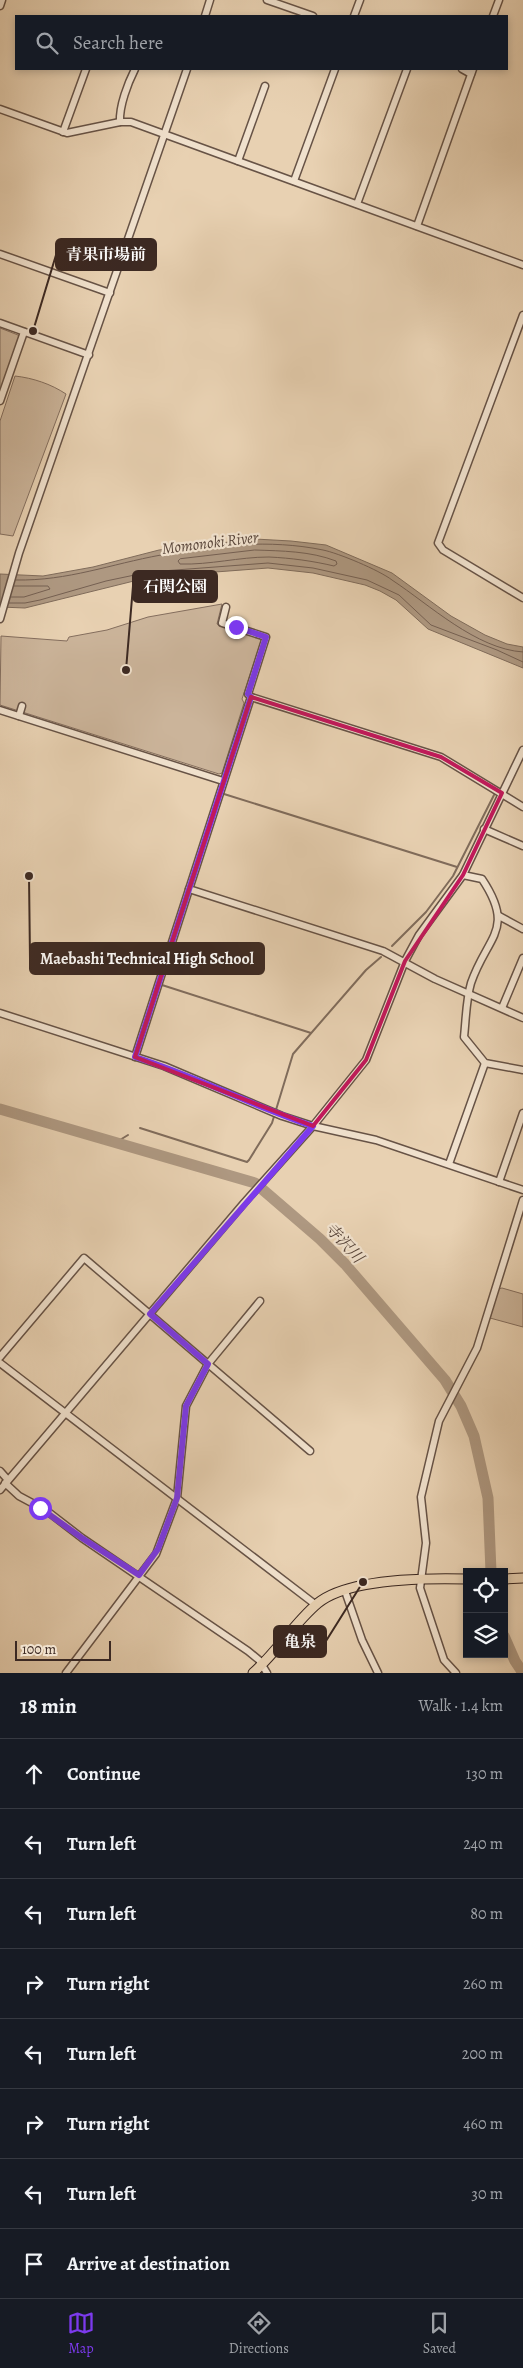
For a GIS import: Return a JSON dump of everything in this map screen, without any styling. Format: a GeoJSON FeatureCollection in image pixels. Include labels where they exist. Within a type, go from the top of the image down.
{"type":"FeatureCollection","features":[{"type":"Feature","properties":{"kind":"main road"},"geometry":{"type":"LineString","coordinates":[[253,1673],[264,1669],[316,1605],[327,1597],[368,1586],[421,1578],[463,1579]]}},
{"type":"Feature","properties":{"kind":"main road"},"geometry":{"type":"LineString","coordinates":[[508,1579],[523,1578]]}},
{"type":"Feature","properties":{"kind":"street"},"geometry":{"type":"LineString","coordinates":[[0,6],[2,0]]}},
{"type":"Feature","properties":{"kind":"street"},"geometry":{"type":"LineString","coordinates":[[205,15],[210,0]]}},
{"type":"Feature","properties":{"kind":"street"},"geometry":{"type":"LineString","coordinates":[[268,0],[310,15]]}},
{"type":"Feature","properties":{"kind":"street"},"geometry":{"type":"LineString","coordinates":[[354,15],[360,0]]}},
{"type":"Feature","properties":{"kind":"street"},"geometry":{"type":"LineString","coordinates":[[493,15],[499,0]]}},
{"type":"Feature","properties":{"kind":"street"},"geometry":{"type":"LineString","coordinates":[[63,132],[86,70]]}},
{"type":"Feature","properties":{"kind":"street"},"geometry":{"type":"LineString","coordinates":[[120,122],[120,114],[135,70]]}},
{"type":"Feature","properties":{"kind":"street"},"geometry":{"type":"LineString","coordinates":[[0,619],[18,559],[187,70]]}},
{"type":"Feature","properties":{"kind":"street"},"geometry":{"type":"LineString","coordinates":[[294,181],[335,70]]}},
{"type":"Feature","properties":{"kind":"street"},"geometry":{"type":"LineString","coordinates":[[358,204],[407,70]]}},
{"type":"Feature","properties":{"kind":"street"},"geometry":{"type":"LineString","coordinates":[[417,226],[472,71]]}},
{"type":"Feature","properties":{"kind":"street"},"geometry":{"type":"LineString","coordinates":[[238,161],[265,86]]}},
{"type":"Feature","properties":{"kind":"street"},"geometry":{"type":"LineString","coordinates":[[0,109],[63,132],[120,122],[131,122],[523,265]]}},
{"type":"Feature","properties":{"kind":"street"},"geometry":{"type":"LineString","coordinates":[[0,254],[110,293]]}},
{"type":"Feature","properties":{"kind":"street"},"geometry":{"type":"LineString","coordinates":[[523,315],[438,543],[443,550],[523,598]]}},
{"type":"Feature","properties":{"kind":"street"},"geometry":{"type":"LineString","coordinates":[[0,323],[89,355]]}},
{"type":"Feature","properties":{"kind":"street"},"geometry":{"type":"LineString","coordinates":[[0,401],[24,332]]}},
{"type":"Feature","properties":{"kind":"street"},"geometry":{"type":"LineString","coordinates":[[226,607],[222,623],[266,637],[248,694],[251,697],[441,757],[523,807]]}},
{"type":"Feature","properties":{"kind":"street"},"geometry":{"type":"LineString","coordinates":[[135,1057],[251,697]]}},
{"type":"Feature","properties":{"kind":"street"},"geometry":{"type":"LineString","coordinates":[[19,716],[22,706]]}},
{"type":"Feature","properties":{"kind":"street"},"geometry":{"type":"LineString","coordinates":[[0,710],[223,781]]}},
{"type":"Feature","properties":{"kind":"street"},"geometry":{"type":"LineString","coordinates":[[0,1490],[246,1200],[313,1126],[366,1060],[404,961],[419,935],[463,875],[523,750]]}},
{"type":"Feature","properties":{"kind":"street"},"geometry":{"type":"LineString","coordinates":[[484,829],[523,846]]}},
{"type":"Feature","properties":{"kind":"street"},"geometry":{"type":"LineString","coordinates":[[463,875],[482,879],[493,896],[499,916],[499,921],[468,993],[464,1037],[485,1063],[523,1070]]}},
{"type":"Feature","properties":{"kind":"street"},"geometry":{"type":"LineString","coordinates":[[189,889],[383,951],[435,979],[523,1018]]}},
{"type":"Feature","properties":{"kind":"street"},"geometry":{"type":"LineString","coordinates":[[499,916],[523,929]]}},
{"type":"Feature","properties":{"kind":"street"},"geometry":{"type":"LineString","coordinates":[[502,1008],[523,958]]}},
{"type":"Feature","properties":{"kind":"street"},"geometry":{"type":"LineString","coordinates":[[0,1013],[164,1066],[248,1103],[313,1126],[376,1140],[523,1190]]}},
{"type":"Feature","properties":{"kind":"street"},"geometry":{"type":"LineString","coordinates":[[449,1164],[485,1063]]}},
{"type":"Feature","properties":{"kind":"street"},"geometry":{"type":"LineString","coordinates":[[499,1182],[523,1113]]}},
{"type":"Feature","properties":{"kind":"street"},"geometry":{"type":"LineString","coordinates":[[456,1673],[444,1660],[420,1588],[426,1543],[421,1497],[436,1431],[447,1404],[477,1348],[523,1200]]}},
{"type":"Feature","properties":{"kind":"street"},"geometry":{"type":"LineString","coordinates":[[0,1357],[84,1258],[310,1451]]}},
{"type":"Feature","properties":{"kind":"street"},"geometry":{"type":"LineString","coordinates":[[66,1673],[158,1549],[177,1498],[186,1406],[208,1364],[260,1301]]}},
{"type":"Feature","properties":{"kind":"street"},"geometry":{"type":"LineString","coordinates":[[0,1363],[316,1605]]}},
{"type":"Feature","properties":{"kind":"street"},"geometry":{"type":"LineString","coordinates":[[0,1471],[19,1496],[47,1511],[82,1538],[248,1651],[259,1660],[264,1669]]}},
{"type":"Feature","properties":{"kind":"street"},"geometry":{"type":"LineString","coordinates":[[345,1591],[362,1640],[378,1673]]}},
{"type":"Feature","properties":{"kind":"highlighted area"},"geometry":{"type":"Polygon","coordinates":[[[251,697],[441,757],[502,793],[463,875],[405,961],[366,1060],[313,1126],[135,1057],[251,697]]]}},
{"type":"Feature","properties":{"kind":"shaded area"},"geometry":{"type":"Polygon","coordinates":[[[0,328],[18,335],[20,338],[0,396],[0,328]]]}},
{"type":"Feature","properties":{"kind":"shaded area"},"geometry":{"type":"Polygon","coordinates":[[[15,376],[42,382],[66,394],[13,536],[0,534],[0,421],[15,376]]]}},
{"type":"Feature","properties":{"kind":"shaded area"},"geometry":{"type":"Polygon","coordinates":[[[222,604],[217,624],[260,638],[261,641],[242,699],[244,703],[222,773],[219,774],[0,705],[1,636],[67,641],[69,637],[107,630],[148,617],[222,604]]]}},
{"type":"Feature","properties":{"kind":"shaded area"},"geometry":{"type":"Polygon","coordinates":[[[502,1288],[523,1294],[523,1327],[490,1318],[498,1289],[502,1288]]]}},
{"type":"Feature","properties":{"kind":"water"},"geometry":{"type":"Polygon","coordinates":[[[255,539],[326,545],[392,573],[451,616],[485,635],[507,644],[523,647],[523,668],[428,629],[396,600],[380,591],[365,585],[313,573],[268,568],[150,577],[25,608],[0,607],[0,574],[43,576],[93,567],[159,550],[255,539]]]}},
{"type":"Feature","properties":{"kind":"waterway"},"geometry":{"type":"LineString","coordinates":[[224,794],[457,867]]}},
{"type":"Feature","properties":{"kind":"waterway"},"geometry":{"type":"LineString","coordinates":[[392,946],[426,912],[453,876],[494,795]]}},
{"type":"Feature","properties":{"kind":"waterway"},"geometry":{"type":"LineString","coordinates":[[140,1128],[247,1162],[272,1123],[293,1054],[366,970],[381,957]]}},
{"type":"Feature","properties":{"kind":"waterway"},"geometry":{"type":"LineString","coordinates":[[162,985],[311,1033]]}},
{"type":"Feature","properties":{"kind":"waterway","name":"寺沢川"},"geometry":{"type":"LineString","coordinates":[[0,1109],[255,1183],[320,1239],[345,1264],[445,1380],[461,1406],[474,1436],[488,1498],[491,1568]]}},
{"type":"Feature","properties":{"kind":"waterway"},"geometry":{"type":"LineString","coordinates":[[115,1143],[128,1135]]}},
{"type":"Feature","properties":{"kind":"waterway","name":"寺沢川"},"geometry":{"type":"LineString","coordinates":[[508,1645],[523,1673]]}},
{"type":"Feature","properties":{"kind":"place","name":"青果市場前"},"geometry":{"type":"Point","coordinates":[33,331]}},
{"type":"Feature","properties":{"kind":"place","name":"石関公園"},"geometry":{"type":"Point","coordinates":[126,670]}},
{"type":"Feature","properties":{"kind":"place","name":"Maebashi Technical High School"},"geometry":{"type":"Point","coordinates":[29,876]}},
{"type":"Feature","properties":{"kind":"place","name":"亀泉"},"geometry":{"type":"Point","coordinates":[363,1582]}},
{"type":"Feature","properties":{"kind":"route"},"geometry":{"type":"LineString","coordinates":[[40,1508],[139,1575],[156,1554],[177,1498],[186,1406],[208,1364],[150,1314],[246,1200],[313,1126],[248,1103],[164,1066],[135,1057],[251,697],[248,694],[266,637],[236,627]]}},
{"type":"Feature","properties":{"kind":"water label","name":"Momonoki River"},"geometry":{"type":"Point","coordinates":[210,543]}}]}
